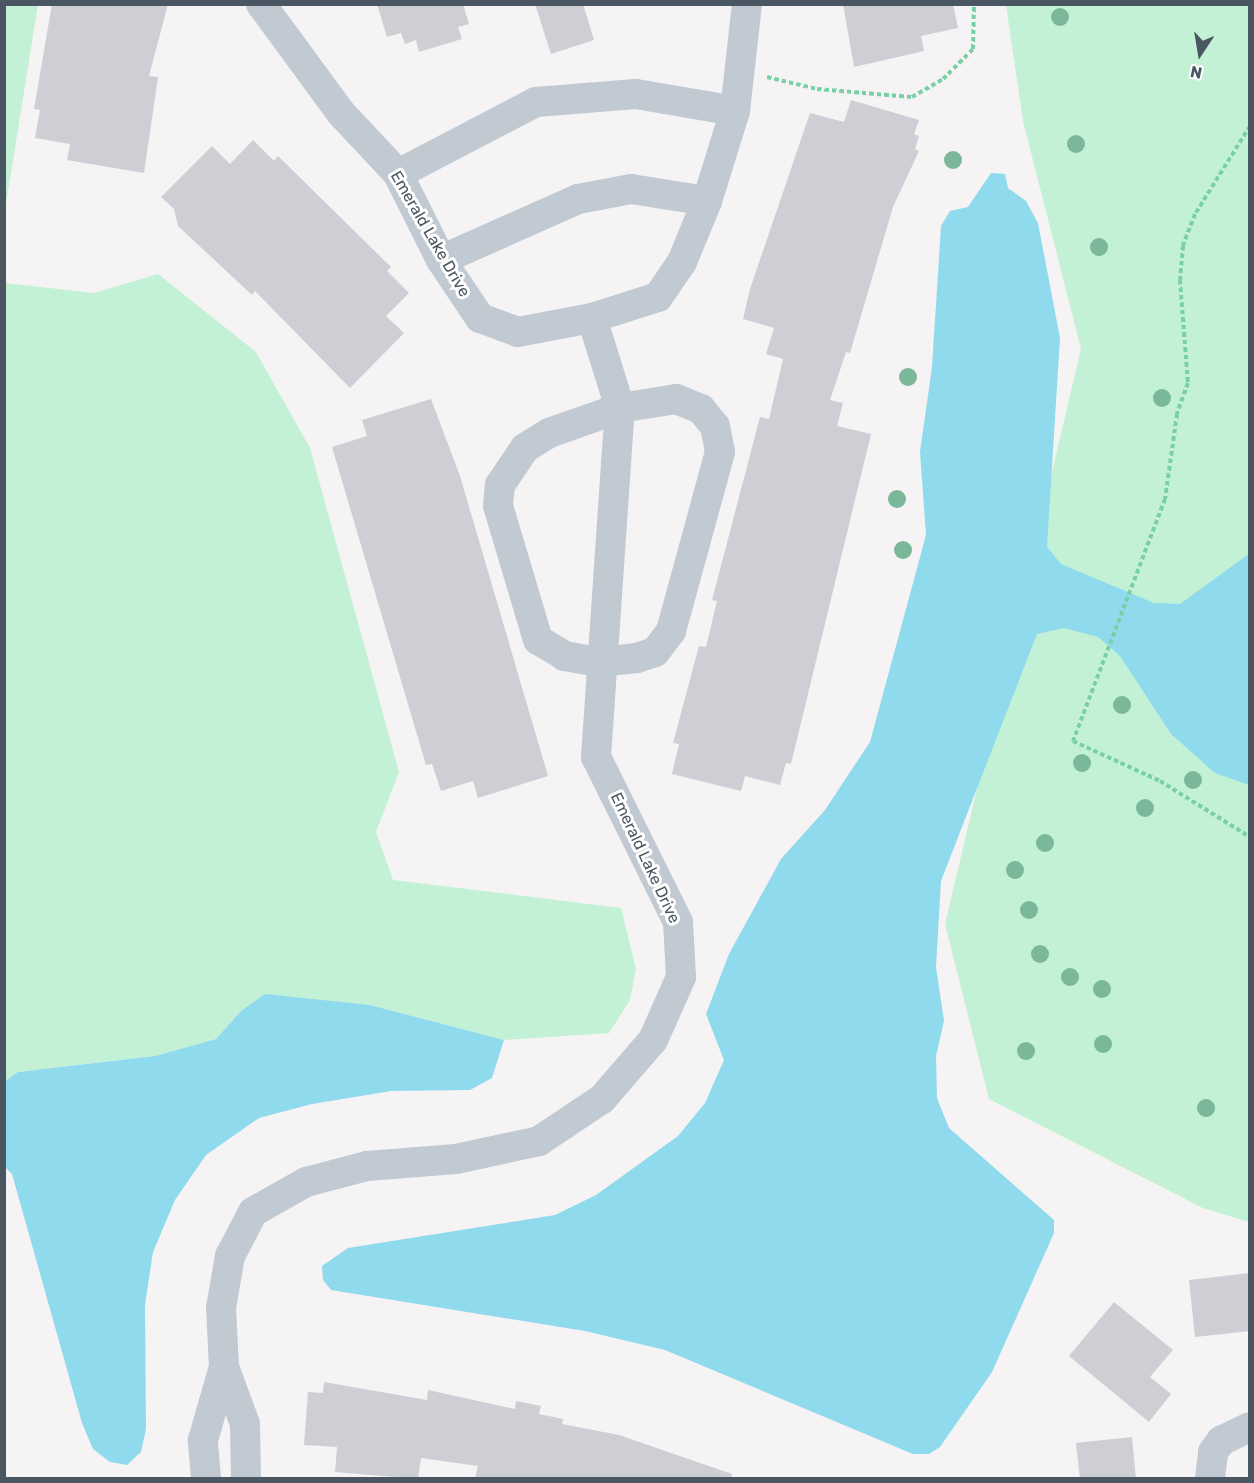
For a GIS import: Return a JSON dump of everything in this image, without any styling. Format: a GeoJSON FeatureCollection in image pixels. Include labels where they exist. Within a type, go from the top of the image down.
{"type":"FeatureCollection","features":[{"type":"Feature","properties":{"kind":"street","name":"Emerald Lake Drive"},"geometry":{"type":"LineString","coordinates":[[261,4],[341,113],[398,174],[441,260],[480,318],[518,332],[592,318],[658,297],[682,262],[707,201],[735,111],[747,4]]}},
{"type":"Feature","properties":{"kind":"street"},"geometry":{"type":"LineString","coordinates":[[398,174],[536,102],[636,94],[735,111]]}},
{"type":"Feature","properties":{"kind":"street"},"geometry":{"type":"LineString","coordinates":[[441,260],[578,199],[631,189],[707,201]]}},
{"type":"Feature","properties":{"kind":"street","name":"Emerald Lake Drive"},"geometry":{"type":"LineString","coordinates":[[206,1479],[203,1440],[224,1367],[225,1275],[239,1233],[253,1212],[306,1182],[367,1166],[456,1160],[539,1141],[602,1099],[653,1040],[681,977],[678,922],[596,757],[598,662],[620,408],[592,318]]}},
{"type":"Feature","properties":{"kind":"street"},"geometry":{"type":"LineString","coordinates":[[676,399],[701,409],[716,426],[720,452],[671,631],[654,652],[598,662],[565,656],[538,640],[498,506],[500,485],[525,448],[549,433],[620,408],[676,399]]}},
{"type":"Feature","properties":{"kind":"street","name":"Emerald Lake Drive"},"geometry":{"type":"LineString","coordinates":[[224,1367],[245,1424],[246,1479]]}},
{"type":"Feature","properties":{"kind":"street"},"geometry":{"type":"LineString","coordinates":[[1210,1479],[1213,1452],[1221,1441],[1250,1427]]}},
{"type":"Feature","properties":{"kind":"path"},"geometry":{"type":"LineString","coordinates":[[739,70],[817,89],[912,97],[943,79],[973,49],[974,4]]}},
{"type":"Feature","properties":{"kind":"path"},"geometry":{"type":"LineString","coordinates":[[1250,126],[1195,214],[1184,246],[1180,280],[1188,383],[1177,414],[1158,527],[1097,668],[1073,741],[1160,781],[1250,837]]}},
{"type":"Feature","properties":{"kind":"green space"},"geometry":{"type":"Polygon","coordinates":[[[4,5],[38,5],[5,210],[4,5]]]}},
{"type":"Feature","properties":{"kind":"green space"},"geometry":{"type":"Polygon","coordinates":[[[1006,5],[1249,5],[1249,1222],[1203,1208],[989,1099],[945,924],[1081,349],[1023,121],[1006,5]]]}},
{"type":"Feature","properties":{"kind":"green space"},"geometry":{"type":"Polygon","coordinates":[[[158,274],[256,352],[310,448],[399,772],[376,832],[393,880],[621,908],[636,969],[630,1000],[609,1033],[504,1040],[370,1005],[241,1011],[216,1039],[155,1056],[18,1072],[5,1081],[5,283],[94,293],[158,274]]]}},
{"type":"Feature","properties":{"kind":"water"},"geometry":{"type":"Polygon","coordinates":[[[991,173],[1005,174],[1008,188],[1026,201],[1038,223],[1060,338],[1047,547],[1061,564],[1154,603],[1180,604],[1250,553],[1249,785],[1215,773],[1171,734],[1120,656],[1098,637],[1064,628],[1037,634],[941,881],[936,967],[944,1021],[936,1056],[937,1098],[949,1128],[1054,1220],[1054,1233],[992,1372],[940,1447],[929,1454],[913,1454],[665,1350],[585,1331],[331,1290],[323,1280],[322,1266],[348,1248],[555,1215],[596,1195],[678,1136],[705,1103],[724,1060],[706,1014],[729,954],[781,859],[825,810],[870,742],[926,535],[920,452],[932,367],[941,226],[950,211],[968,207],[991,173]]]}},
{"type":"Feature","properties":{"kind":"water"},"geometry":{"type":"Polygon","coordinates":[[[265,994],[370,1005],[504,1040],[492,1078],[470,1090],[391,1091],[312,1104],[259,1118],[206,1155],[175,1200],[153,1252],[145,1305],[146,1429],[141,1452],[127,1465],[110,1462],[93,1449],[82,1423],[12,1174],[5,1167],[5,1081],[18,1072],[155,1056],[216,1039],[241,1011],[265,994]]]}},
{"type":"Feature","properties":{"kind":"building"},"geometry":{"type":"Polygon","coordinates":[[[52,4],[168,4],[149,76],[158,77],[144,173],[67,160],[70,144],[35,138],[40,110],[34,109],[52,4]]]}},
{"type":"Feature","properties":{"kind":"building"},"geometry":{"type":"Polygon","coordinates":[[[377,4],[463,4],[469,24],[458,27],[462,39],[419,52],[416,40],[405,44],[401,33],[387,37],[377,4]]]}},
{"type":"Feature","properties":{"kind":"building"},"geometry":{"type":"Polygon","coordinates":[[[535,4],[583,4],[594,40],[551,54],[535,4]]]}},
{"type":"Feature","properties":{"kind":"building"},"geometry":{"type":"Polygon","coordinates":[[[843,4],[953,4],[958,28],[921,36],[924,51],[854,67],[843,4]]]}},
{"type":"Feature","properties":{"kind":"building"},"geometry":{"type":"Polygon","coordinates":[[[851,100],[919,120],[914,134],[919,136],[915,149],[919,151],[893,207],[850,353],[846,352],[830,400],[843,403],[837,426],[871,434],[791,764],[786,763],[780,785],[745,776],[741,791],[672,774],[679,744],[673,743],[699,646],[706,647],[717,601],[712,600],[760,417],[769,419],[783,359],[766,354],[774,328],[743,319],[750,289],[810,113],[844,122],[851,100]]]}},
{"type":"Feature","properties":{"kind":"building"},"geometry":{"type":"Polygon","coordinates":[[[253,140],[274,161],[278,156],[391,267],[387,271],[409,293],[386,316],[404,333],[350,388],[255,291],[252,295],[178,226],[174,209],[161,197],[212,146],[230,164],[253,140]]]}},
{"type":"Feature","properties":{"kind":"building"},"geometry":{"type":"Polygon","coordinates":[[[431,399],[460,476],[548,776],[478,798],[473,781],[441,791],[432,764],[426,765],[332,447],[367,436],[362,420],[431,399]]]}},
{"type":"Feature","properties":{"kind":"building"},"geometry":{"type":"Polygon","coordinates":[[[1250,1273],[1250,1331],[1195,1337],[1189,1280],[1250,1273]]]}},
{"type":"Feature","properties":{"kind":"building"},"geometry":{"type":"Polygon","coordinates":[[[1114,1302],[1173,1350],[1150,1377],[1171,1394],[1149,1422],[1069,1356],[1114,1302]]]}},
{"type":"Feature","properties":{"kind":"building"},"geometry":{"type":"Polygon","coordinates":[[[324,1382],[427,1400],[428,1390],[515,1409],[516,1401],[541,1406],[539,1414],[563,1419],[562,1424],[619,1435],[732,1474],[731,1479],[475,1479],[478,1466],[421,1458],[418,1479],[335,1472],[337,1447],[304,1445],[308,1392],[323,1393],[324,1382]]]}},
{"type":"Feature","properties":{"kind":"building"},"geometry":{"type":"Polygon","coordinates":[[[1132,1437],[1136,1479],[1080,1479],[1076,1443],[1132,1437]]]}}]}
